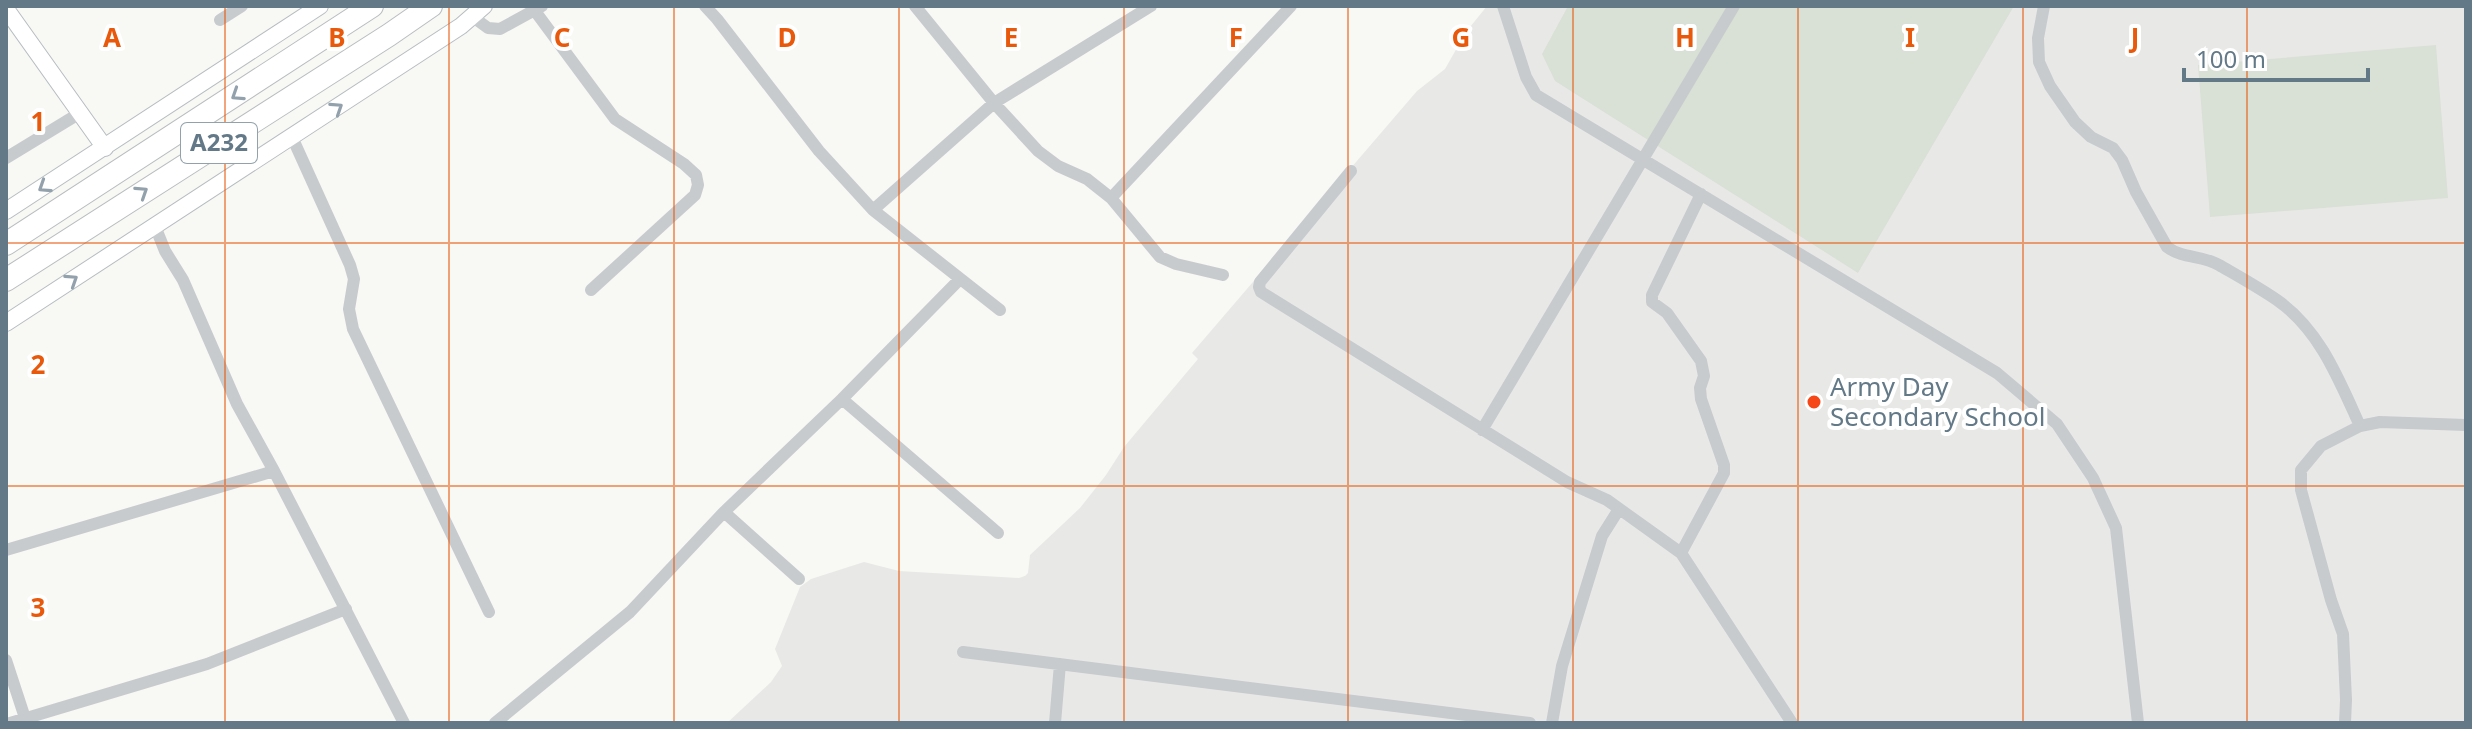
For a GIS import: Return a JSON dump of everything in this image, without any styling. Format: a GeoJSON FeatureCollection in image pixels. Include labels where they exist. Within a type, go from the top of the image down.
{"type":"FeatureCollection","features":[{"type":"Feature","properties":{"kind":"highway","name":"A232"},"geometry":{"type":"LineString","coordinates":[[6,244],[372,6]]}},
{"type":"Feature","properties":{"kind":"highway","name":"A232"},"geometry":{"type":"LineString","coordinates":[[6,280],[431,6]]}},
{"type":"Feature","properties":{"kind":"main road"},"geometry":{"type":"LineString","coordinates":[[6,211],[320,6]]}},
{"type":"Feature","properties":{"kind":"main road"},"geometry":{"type":"LineString","coordinates":[[6,9],[105,148]]}},
{"type":"Feature","properties":{"kind":"main road"},"geometry":{"type":"LineString","coordinates":[[6,323],[479,11]]}},
{"type":"Feature","properties":{"kind":"street"},"geometry":{"type":"LineString","coordinates":[[220,20],[242,6]]}},
{"type":"Feature","properties":{"kind":"street"},"geometry":{"type":"LineString","coordinates":[[705,6],[819,151],[873,210],[1000,310]]}},
{"type":"Feature","properties":{"kind":"street"},"geometry":{"type":"LineString","coordinates":[[915,6],[994,103],[1038,151],[1058,166],[1087,179],[1111,198],[1160,257],[1223,275]]}},
{"type":"Feature","properties":{"kind":"street"},"geometry":{"type":"LineString","coordinates":[[873,210],[994,103],[1151,6]]}},
{"type":"Feature","properties":{"kind":"street"},"geometry":{"type":"LineString","coordinates":[[1111,198],[1291,6]]}},
{"type":"Feature","properties":{"kind":"street"},"geometry":{"type":"LineString","coordinates":[[1503,6],[1526,77],[1536,95],[1997,373],[2057,424],[2093,478],[2116,528],[2138,723]]}},
{"type":"Feature","properties":{"kind":"street"},"geometry":{"type":"LineString","coordinates":[[1482,430],[1734,6]]}},
{"type":"Feature","properties":{"kind":"street"},"geometry":{"type":"LineString","coordinates":[[2044,6],[2038,38],[2039,62],[2050,86],[2075,122],[2091,137],[2113,148],[2122,160],[2167,247],[2186,256],[2214,262],[2278,300],[2321,346],[2360,426]]}},
{"type":"Feature","properties":{"kind":"street"},"geometry":{"type":"LineString","coordinates":[[479,11],[488,28],[500,29],[538,8],[615,119],[696,175],[698,185],[695,195],[591,290]]}},
{"type":"Feature","properties":{"kind":"street"},"geometry":{"type":"LineString","coordinates":[[6,158],[80,113]]}},
{"type":"Feature","properties":{"kind":"street"},"geometry":{"type":"LineString","coordinates":[[292,137],[350,265],[354,279],[349,309],[353,329],[489,612]]}},
{"type":"Feature","properties":{"kind":"street"},"geometry":{"type":"LineString","coordinates":[[1351,171],[1260,282],[1261,292],[1567,482],[1607,500],[1681,553],[1792,723]]}},
{"type":"Feature","properties":{"kind":"street"},"geometry":{"type":"LineString","coordinates":[[1681,553],[1724,473],[1724,465],[1701,399],[1700,388],[1704,376],[1701,361],[1667,313],[1652,302],[1652,295],[1701,194]]}},
{"type":"Feature","properties":{"kind":"street"},"geometry":{"type":"LineString","coordinates":[[155,226],[165,251],[183,280],[237,404],[404,723]]}},
{"type":"Feature","properties":{"kind":"street"},"geometry":{"type":"LineString","coordinates":[[495,723],[630,612],[724,512],[842,399],[959,280]]}},
{"type":"Feature","properties":{"kind":"street"},"geometry":{"type":"LineString","coordinates":[[842,399],[998,533]]}},
{"type":"Feature","properties":{"kind":"street"},"geometry":{"type":"LineString","coordinates":[[2345,723],[2343,634],[2301,490],[2301,470],[2321,446],[2360,426],[2380,422],[2466,425]]}},
{"type":"Feature","properties":{"kind":"street"},"geometry":{"type":"LineString","coordinates":[[6,550],[274,471]]}},
{"type":"Feature","properties":{"kind":"street"},"geometry":{"type":"LineString","coordinates":[[1552,723],[1562,666],[1597,551],[1602,536],[1619,509]]}},
{"type":"Feature","properties":{"kind":"street"},"geometry":{"type":"LineString","coordinates":[[724,512],[799,579]]}},
{"type":"Feature","properties":{"kind":"street"},"geometry":{"type":"LineString","coordinates":[[10,723],[207,664],[346,609]]}},
{"type":"Feature","properties":{"kind":"street"},"geometry":{"type":"LineString","coordinates":[[963,652],[1457,718],[1530,723]]}},
{"type":"Feature","properties":{"kind":"street"},"geometry":{"type":"LineString","coordinates":[[6,660],[25,718]]}},
{"type":"Feature","properties":{"kind":"street"},"geometry":{"type":"LineString","coordinates":[[1055,723],[1060,664]]}},
{"type":"Feature","properties":{"kind":"shaded area","name":"Army Day Secondary School"},"geometry":{"type":"Polygon","coordinates":[[[1487,6],[2466,6],[2466,723],[727,723],[771,682],[782,666],[775,649],[800,587],[811,579],[864,562],[899,571],[1025,576],[1030,555],[1080,508],[1124,447],[1198,359],[1192,353],[1417,91],[1445,69],[1466,32],[1487,6]]]}},
{"type":"Feature","properties":{"kind":"shaded area"},"geometry":{"type":"Polygon","coordinates":[[[1568,6],[2014,6],[1858,273],[1555,81],[1542,54],[1568,6]]]}},
{"type":"Feature","properties":{"kind":"shaded area"},"geometry":{"type":"Polygon","coordinates":[[[2436,45],[2448,198],[2210,217],[2198,65],[2436,45]]]}},
{"type":"Feature","properties":{"kind":"place","name":"Army Day Secondary School"},"geometry":{"type":"Point","coordinates":[1814,402]}}]}
